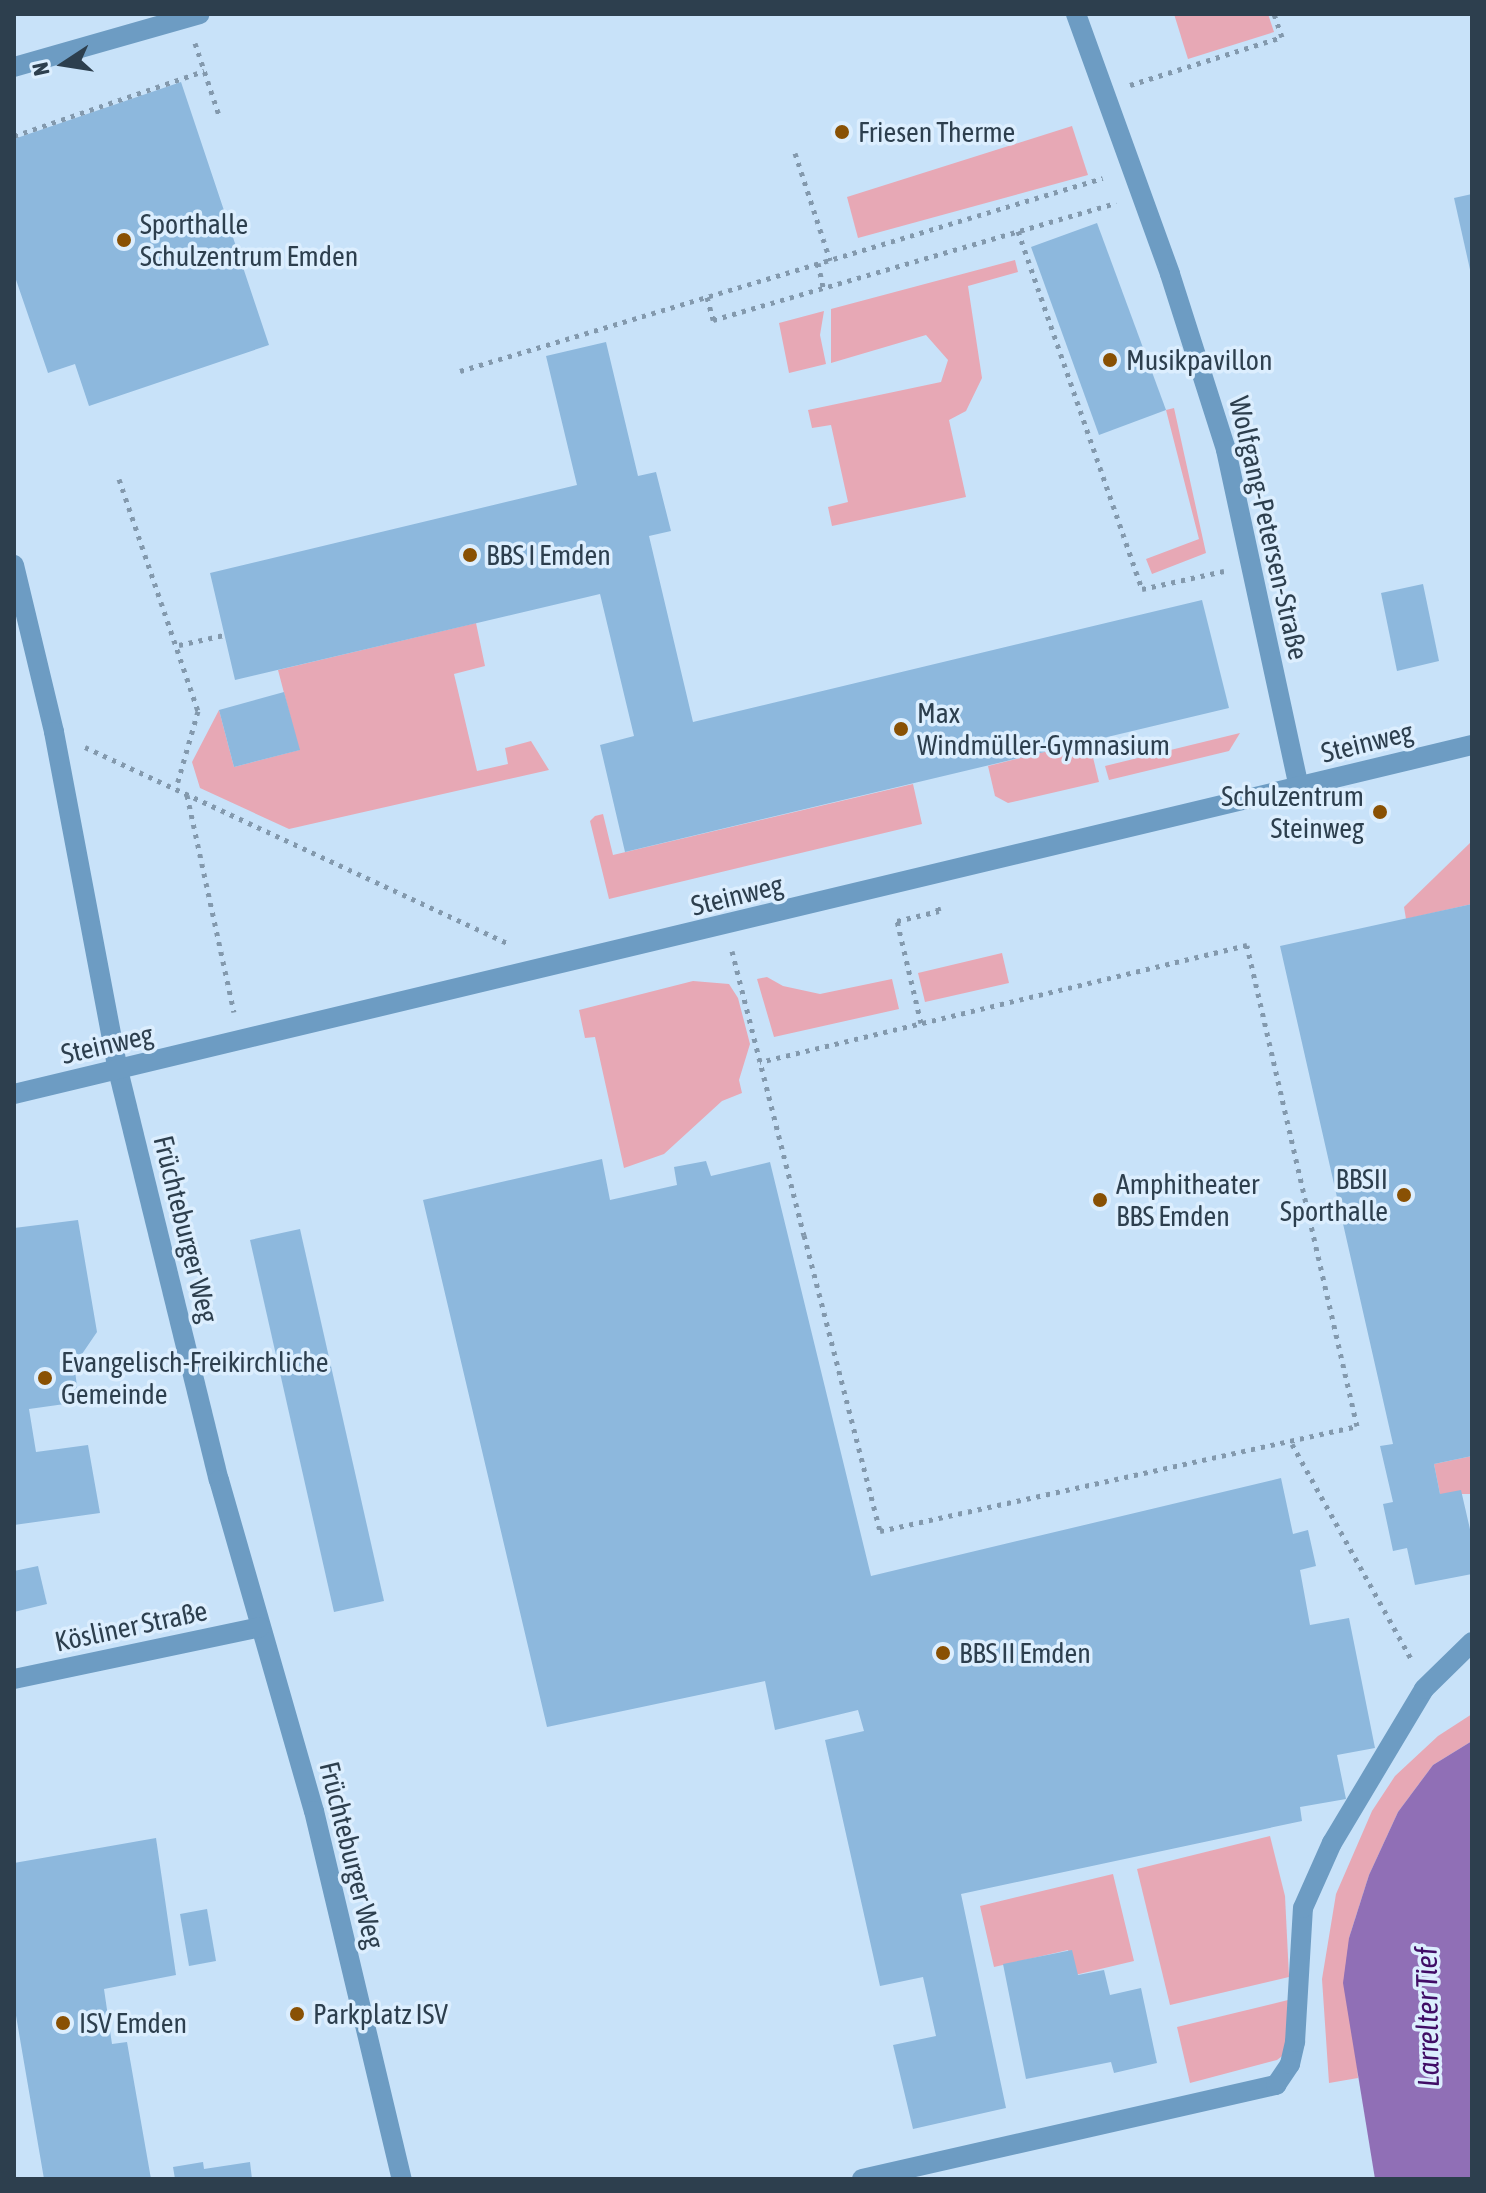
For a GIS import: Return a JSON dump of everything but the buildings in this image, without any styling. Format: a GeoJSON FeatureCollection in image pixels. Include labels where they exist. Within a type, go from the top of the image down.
{"type":"FeatureCollection","features":[{"type":"Feature","properties":{"kind":"street","name":"Wolfgang-Petersen-Straße"},"geometry":{"type":"LineString","coordinates":[[1076,14],[1102,94],[1200,361],[1250,565],[1299,788]]}},
{"type":"Feature","properties":{"kind":"street"},"geometry":{"type":"LineString","coordinates":[[14,67],[193,16]]}},
{"type":"Feature","properties":{"kind":"street","name":"Früchteburger Weg"},"geometry":{"type":"LineString","coordinates":[[14,565],[54,732],[118,1070],[260,1627],[314,1811],[402,2179]]}},
{"type":"Feature","properties":{"kind":"street","name":"Steinweg"},"geometry":{"type":"LineString","coordinates":[[14,1094],[726,927],[1472,745]]}},
{"type":"Feature","properties":{"kind":"street","name":"Kösliner Straße"},"geometry":{"type":"LineString","coordinates":[[14,1679],[260,1627]]}},
{"type":"Feature","properties":{"kind":"street"},"geometry":{"type":"LineString","coordinates":[[862,2179],[1276,2085],[1290,2064],[1295,2042],[1303,1908],[1332,1843],[1424,1689],[1472,1642]]}},
{"type":"Feature","properties":{"kind":"path"},"geometry":{"type":"LineString","coordinates":[[1102,94],[1282,37],[1274,14]]}},
{"type":"Feature","properties":{"kind":"path"},"geometry":{"type":"LineString","coordinates":[[193,16],[204,71],[220,118]]}},
{"type":"Feature","properties":{"kind":"path"},"geometry":{"type":"LineString","coordinates":[[14,136],[204,71]]}},
{"type":"Feature","properties":{"kind":"path"},"geometry":{"type":"LineString","coordinates":[[795,153],[830,260]]}},
{"type":"Feature","properties":{"kind":"path"},"geometry":{"type":"LineString","coordinates":[[460,371],[1130,170]]}},
{"type":"Feature","properties":{"kind":"path"},"geometry":{"type":"LineString","coordinates":[[707,297],[713,320],[1140,196]]}},
{"type":"Feature","properties":{"kind":"path"},"geometry":{"type":"LineString","coordinates":[[1018,231],[1142,589],[1250,565]]}},
{"type":"Feature","properties":{"kind":"path"},"geometry":{"type":"LineString","coordinates":[[818,263],[823,287]]}},
{"type":"Feature","properties":{"kind":"path"},"geometry":{"type":"LineString","coordinates":[[119,479],[179,645],[198,711],[176,788]]}},
{"type":"Feature","properties":{"kind":"path"},"geometry":{"type":"LineString","coordinates":[[179,645],[224,635]]}},
{"type":"Feature","properties":{"kind":"path"},"geometry":{"type":"LineString","coordinates":[[54,732],[556,966]]}},
{"type":"Feature","properties":{"kind":"path"},"geometry":{"type":"LineString","coordinates":[[187,794],[240,1041]]}},
{"type":"Feature","properties":{"kind":"path"},"geometry":{"type":"LineString","coordinates":[[921,1023],[897,921],[939,911],[930,875]]}},
{"type":"Feature","properties":{"kind":"path"},"geometry":{"type":"LineString","coordinates":[[726,927],[760,1062],[880,1531],[1292,1444],[1357,1426],[1247,945],[760,1062]]}},
{"type":"Feature","properties":{"kind":"path"},"geometry":{"type":"LineString","coordinates":[[1292,1444],[1424,1689]]}},
{"type":"Feature","properties":{"kind":"shaded area"},"geometry":{"type":"Polygon","coordinates":[[[1174,14],[1268,14],[1274,32],[1188,59],[1174,14]]]}},
{"type":"Feature","properties":{"kind":"shaded area"},"geometry":{"type":"Polygon","coordinates":[[[1072,126],[1088,175],[858,238],[847,197],[1072,126]]]}},
{"type":"Feature","properties":{"kind":"shaded area"},"geometry":{"type":"Polygon","coordinates":[[[1015,260],[1018,272],[968,286],[982,378],[966,411],[949,420],[966,497],[832,526],[828,507],[848,502],[831,425],[812,428],[808,410],[941,382],[948,360],[926,335],[831,363],[831,309],[1015,260]]]}},
{"type":"Feature","properties":{"kind":"shaded area"},"geometry":{"type":"Polygon","coordinates":[[[824,311],[820,335],[826,364],[789,373],[779,323],[824,311]]]}},
{"type":"Feature","properties":{"kind":"shaded area"},"geometry":{"type":"Polygon","coordinates":[[[1174,408],[1206,553],[1152,574],[1146,559],[1199,539],[1166,410],[1174,408]]]}},
{"type":"Feature","properties":{"kind":"shaded area"},"geometry":{"type":"Polygon","coordinates":[[[476,623],[485,666],[454,674],[477,771],[508,764],[505,748],[531,741],[549,770],[289,829],[200,788],[192,762],[219,710],[234,767],[299,750],[278,670],[476,623]]]}},
{"type":"Feature","properties":{"kind":"shaded area"},"geometry":{"type":"Polygon","coordinates":[[[1240,733],[1229,751],[1109,780],[1105,766],[1240,733]]]}},
{"type":"Feature","properties":{"kind":"shaded area"},"geometry":{"type":"Polygon","coordinates":[[[1089,741],[1099,782],[1008,803],[995,796],[988,766],[1089,741]]]}},
{"type":"Feature","properties":{"kind":"shaded area"},"geometry":{"type":"Polygon","coordinates":[[[913,784],[922,824],[609,899],[590,821],[603,814],[613,855],[913,784]]]}},
{"type":"Feature","properties":{"kind":"shaded area"},"geometry":{"type":"Polygon","coordinates":[[[1472,841],[1472,904],[1406,919],[1404,907],[1472,841]]]}},
{"type":"Feature","properties":{"kind":"shaded area"},"geometry":{"type":"Polygon","coordinates":[[[1002,953],[1009,983],[925,1002],[918,973],[1002,953]]]}},
{"type":"Feature","properties":{"kind":"shaded area"},"geometry":{"type":"Polygon","coordinates":[[[767,977],[783,986],[820,994],[892,979],[899,1009],[774,1037],[757,979],[767,977]]]}},
{"type":"Feature","properties":{"kind":"shaded area"},"geometry":{"type":"Polygon","coordinates":[[[693,981],[729,984],[738,998],[750,1044],[739,1080],[742,1093],[722,1101],[664,1154],[624,1168],[595,1037],[585,1038],[579,1010],[693,981]]]}},
{"type":"Feature","properties":{"kind":"shaded area"},"geometry":{"type":"Polygon","coordinates":[[[1472,1456],[1472,1494],[1440,1494],[1434,1464],[1472,1456]]]}},
{"type":"Feature","properties":{"kind":"shaded area"},"geometry":{"type":"Polygon","coordinates":[[[1472,1714],[1472,1741],[1433,1765],[1398,1812],[1369,1875],[1349,1938],[1358,2078],[1329,2083],[1322,1979],[1336,1894],[1372,1811],[1395,1776],[1438,1736],[1472,1714]]]}},
{"type":"Feature","properties":{"kind":"shaded area"},"geometry":{"type":"Polygon","coordinates":[[[1270,1836],[1285,1896],[1289,1977],[1170,2005],[1137,1869],[1270,1836]]]}},
{"type":"Feature","properties":{"kind":"shaded area"},"geometry":{"type":"Polygon","coordinates":[[[1113,1874],[1134,1961],[1075,1975],[1068,1950],[994,1967],[980,1906],[1113,1874]]]}},
{"type":"Feature","properties":{"kind":"shaded area"},"geometry":{"type":"Polygon","coordinates":[[[1288,2000],[1286,2053],[1277,2060],[1190,2083],[1177,2027],[1288,2000]]]}},
{"type":"Feature","properties":{"kind":"water","name":"Larrelter Tief"},"geometry":{"type":"Polygon","coordinates":[[[1472,1741],[1472,2179],[1375,2179],[1343,1983],[1349,1938],[1369,1875],[1398,1812],[1433,1765],[1472,1741]]]}},
{"type":"Feature","properties":{"kind":"place","name":"Friesen Therme"},"geometry":{"type":"Point","coordinates":[842,132]}},
{"type":"Feature","properties":{"kind":"place","name":"Sporthalle Schulzentrum Emden"},"geometry":{"type":"Point","coordinates":[124,240]}},
{"type":"Feature","properties":{"kind":"place","name":"Musikpavillon"},"geometry":{"type":"Point","coordinates":[1110,360]}},
{"type":"Feature","properties":{"kind":"place","name":"BBS I Emden"},"geometry":{"type":"Point","coordinates":[470,555]}},
{"type":"Feature","properties":{"kind":"place","name":"Max Windmüller-Gymnasium"},"geometry":{"type":"Point","coordinates":[901,729]}},
{"type":"Feature","properties":{"kind":"place","name":"Schulzentrum Steinweg"},"geometry":{"type":"Point","coordinates":[1380,812]}},
{"type":"Feature","properties":{"kind":"place","name":"BBSII Sporthalle"},"geometry":{"type":"Point","coordinates":[1404,1195]}},
{"type":"Feature","properties":{"kind":"place","name":"Amphitheater BBS Emden"},"geometry":{"type":"Point","coordinates":[1100,1200]}},
{"type":"Feature","properties":{"kind":"place","name":"Evangelisch-Freikirchliche Gemeinde"},"geometry":{"type":"Point","coordinates":[45,1378]}},
{"type":"Feature","properties":{"kind":"place","name":"BBS II Emden"},"geometry":{"type":"Point","coordinates":[943,1653]}},
{"type":"Feature","properties":{"kind":"place","name":"Parkplatz ISV"},"geometry":{"type":"Point","coordinates":[297,2014]}},
{"type":"Feature","properties":{"kind":"place","name":"ISV Emden"},"geometry":{"type":"Point","coordinates":[63,2023]}}]}
